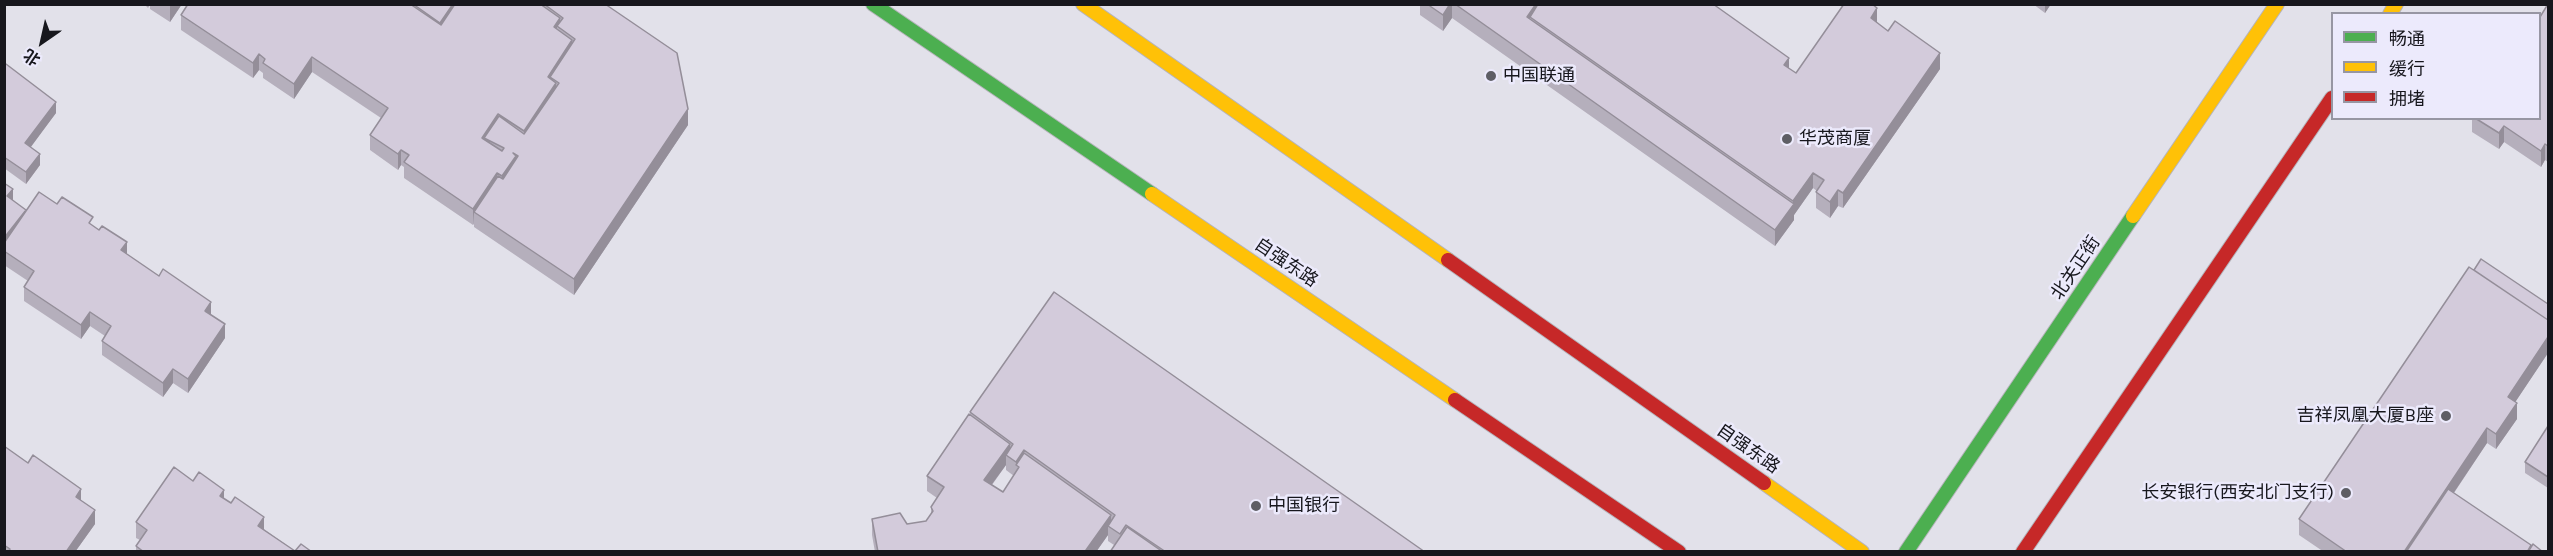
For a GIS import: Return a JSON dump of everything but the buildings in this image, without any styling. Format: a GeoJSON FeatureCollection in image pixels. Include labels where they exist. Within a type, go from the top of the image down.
{"type":"FeatureCollection","features":[{"type":"Feature","properties":{"kind":"main road","name":"自强东路"},"geometry":{"type":"LineString","coordinates":[[873,4],[1679,552]]}},
{"type":"Feature","properties":{"kind":"main road","name":"自强东路"},"geometry":{"type":"LineString","coordinates":[[1083,4],[1862,552]]}},
{"type":"Feature","properties":{"kind":"main road","name":"北关正街"},"geometry":{"type":"LineString","coordinates":[[1906,552],[2277,4]]}},
{"type":"Feature","properties":{"kind":"main road"},"geometry":{"type":"LineString","coordinates":[[2023,552],[2331,99]]}},
{"type":"Feature","properties":{"kind":"traffic: fast"},"geometry":{"type":"LineString","coordinates":[[873,4],[1152,194]]}},
{"type":"Feature","properties":{"kind":"traffic: fast"},"geometry":{"type":"LineString","coordinates":[[1906,552],[2133,216]]}},
{"type":"Feature","properties":{"kind":"traffic: slow"},"geometry":{"type":"LineString","coordinates":[[1083,4],[1448,260]]}},
{"type":"Feature","properties":{"kind":"traffic: slow"},"geometry":{"type":"LineString","coordinates":[[2133,216],[2277,4]]}},
{"type":"Feature","properties":{"kind":"traffic: slow"},"geometry":{"type":"LineString","coordinates":[[2391,12],[2396,4]]}},
{"type":"Feature","properties":{"kind":"traffic: slow"},"geometry":{"type":"LineString","coordinates":[[1152,194],[1455,400]]}},
{"type":"Feature","properties":{"kind":"traffic: slow"},"geometry":{"type":"LineString","coordinates":[[1764,483],[1862,552]]}},
{"type":"Feature","properties":{"kind":"traffic: jam"},"geometry":{"type":"LineString","coordinates":[[2023,552],[2331,99]]}},
{"type":"Feature","properties":{"kind":"traffic: jam"},"geometry":{"type":"LineString","coordinates":[[1448,260],[1764,483]]}},
{"type":"Feature","properties":{"kind":"traffic: jam"},"geometry":{"type":"LineString","coordinates":[[1455,400],[1679,552]]}},
{"type":"Feature","properties":{"kind":"place","name":"中国联通"},"geometry":{"type":"Point","coordinates":[1491,76]}},
{"type":"Feature","properties":{"kind":"place","name":"华茂商厦"},"geometry":{"type":"Point","coordinates":[1787,139]}},
{"type":"Feature","properties":{"kind":"place","name":"吉祥凤凰大厦B座"},"geometry":{"type":"Point","coordinates":[2446,416]}},
{"type":"Feature","properties":{"kind":"place","name":"长安银行(西安北门支行)"},"geometry":{"type":"Point","coordinates":[2346,493]}},
{"type":"Feature","properties":{"kind":"place","name":"中国银行"},"geometry":{"type":"Point","coordinates":[1256,506]}}]}
